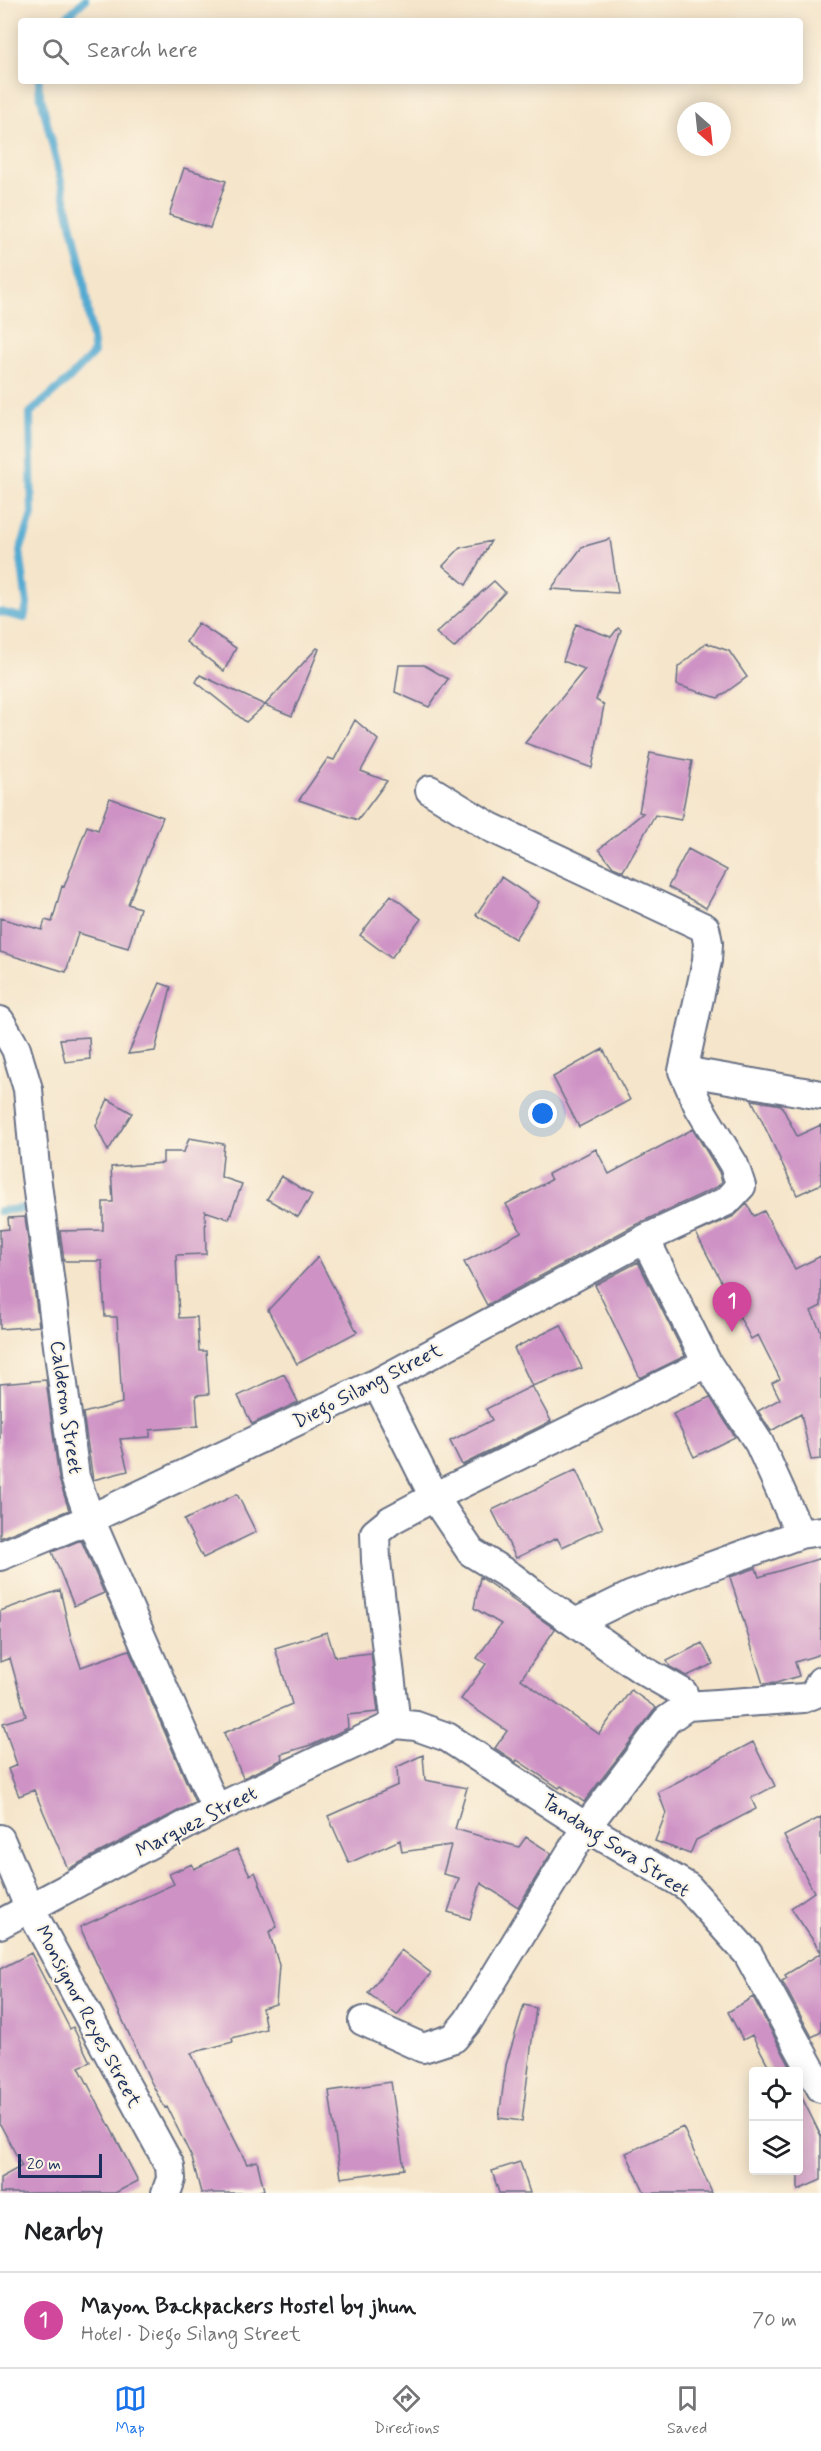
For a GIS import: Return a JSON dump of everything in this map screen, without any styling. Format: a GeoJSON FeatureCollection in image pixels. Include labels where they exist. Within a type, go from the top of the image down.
{"type":"FeatureCollection","features":[{"type":"Feature","properties":{"kind":"street"},"geometry":{"type":"LineString","coordinates":[[430,789],[490,827],[705,928],[708,943],[707,961],[682,1071],[821,1095]]}},
{"type":"Feature","properties":{"kind":"street","name":"Calderon Street"},"geometry":{"type":"LineString","coordinates":[[0,1021],[16,1048],[28,1089],[35,1168],[75,1476],[90,1518],[216,1809]]}},
{"type":"Feature","properties":{"kind":"street","name":"Diego Silang Street"},"geometry":{"type":"LineString","coordinates":[[0,1556],[90,1518],[377,1383],[645,1239],[728,1201],[741,1186],[734,1165],[699,1107],[682,1071]]}},
{"type":"Feature","properties":{"kind":"street"},"geometry":{"type":"LineString","coordinates":[[575,1623],[630,1596],[810,1532],[759,1443],[707,1363],[645,1239]]}},
{"type":"Feature","properties":{"kind":"street"},"geometry":{"type":"LineString","coordinates":[[396,1724],[376,1561],[375,1533],[391,1520],[434,1497],[707,1363]]}},
{"type":"Feature","properties":{"kind":"street"},"geometry":{"type":"LineString","coordinates":[[377,1383],[434,1497],[471,1552],[512,1576],[641,1669],[682,1693],[687,1706]]}},
{"type":"Feature","properties":{"kind":"street"},"geometry":{"type":"LineString","coordinates":[[363,2021],[423,2048],[454,2038],[468,2021],[586,1827],[667,1720],[687,1706],[804,1698],[814,1694],[821,1681]]}},
{"type":"Feature","properties":{"kind":"street","name":"Marquez Street"},"geometry":{"type":"LineString","coordinates":[[0,1924],[216,1809],[396,1724]]}},
{"type":"Feature","properties":{"kind":"street","name":"Tandang Sora Street"},"geometry":{"type":"LineString","coordinates":[[396,1724],[416,1726],[447,1737],[586,1827],[688,1887],[748,1954],[818,2075]]}},
{"type":"Feature","properties":{"kind":"street","name":"Monsignor Reyes Street"},"geometry":{"type":"LineString","coordinates":[[0,1839],[29,1907],[170,2166],[171,2179],[166,2193]]}},
{"type":"Feature","properties":{"kind":"building"},"geometry":{"type":"Polygon","coordinates":[[[184,168],[226,181],[210,228],[169,215],[184,168]]]}},
{"type":"Feature","properties":{"kind":"building"},"geometry":{"type":"Polygon","coordinates":[[[610,539],[618,593],[551,589],[582,547],[610,539]]]}},
{"type":"Feature","properties":{"kind":"building"},"geometry":{"type":"Polygon","coordinates":[[[491,541],[466,585],[443,566],[460,548],[491,541]]]}},
{"type":"Feature","properties":{"kind":"building"},"geometry":{"type":"Polygon","coordinates":[[[494,581],[505,592],[454,648],[436,633],[494,581]]]}},
{"type":"Feature","properties":{"kind":"building"},"geometry":{"type":"Polygon","coordinates":[[[198,623],[236,648],[224,671],[186,642],[198,623]]]}},
{"type":"Feature","properties":{"kind":"building"},"geometry":{"type":"Polygon","coordinates":[[[576,624],[611,637],[618,628],[621,630],[596,700],[604,705],[592,768],[525,743],[585,669],[563,661],[576,624]]]}},
{"type":"Feature","properties":{"kind":"building"},"geometry":{"type":"Polygon","coordinates":[[[706,643],[729,651],[747,677],[718,698],[677,685],[678,667],[706,643]]]}},
{"type":"Feature","properties":{"kind":"building"},"geometry":{"type":"Polygon","coordinates":[[[317,648],[319,649],[292,716],[265,705],[317,648]]]}},
{"type":"Feature","properties":{"kind":"building"},"geometry":{"type":"Polygon","coordinates":[[[399,665],[424,665],[448,679],[429,707],[395,692],[399,665]]]}},
{"type":"Feature","properties":{"kind":"building"},"geometry":{"type":"Polygon","coordinates":[[[200,675],[265,705],[246,722],[196,682],[200,675]]]}},
{"type":"Feature","properties":{"kind":"building"},"geometry":{"type":"Polygon","coordinates":[[[355,720],[378,740],[361,771],[387,781],[358,820],[299,800],[328,758],[334,760],[355,720]]]}},
{"type":"Feature","properties":{"kind":"building"},"geometry":{"type":"Polygon","coordinates":[[[650,753],[692,761],[681,820],[655,815],[623,871],[613,867],[599,849],[643,813],[639,812],[650,753]]]}},
{"type":"Feature","properties":{"kind":"building"},"geometry":{"type":"Polygon","coordinates":[[[110,798],[163,817],[128,904],[140,908],[128,948],[78,933],[66,972],[0,952],[0,918],[42,930],[45,920],[52,922],[62,886],[64,887],[87,826],[98,830],[110,798]]]}},
{"type":"Feature","properties":{"kind":"building"},"geometry":{"type":"Polygon","coordinates":[[[688,849],[727,870],[706,908],[668,887],[688,849]]]}},
{"type":"Feature","properties":{"kind":"building"},"geometry":{"type":"Polygon","coordinates":[[[501,877],[539,902],[515,939],[476,915],[501,877]]]}},
{"type":"Feature","properties":{"kind":"building"},"geometry":{"type":"Polygon","coordinates":[[[391,895],[421,919],[391,958],[360,935],[391,895]]]}},
{"type":"Feature","properties":{"kind":"building"},"geometry":{"type":"Polygon","coordinates":[[[160,983],[171,987],[155,1051],[128,1054],[160,983]]]}},
{"type":"Feature","properties":{"kind":"building"},"geometry":{"type":"Polygon","coordinates":[[[89,1037],[90,1059],[65,1062],[60,1039],[89,1037]]]}},
{"type":"Feature","properties":{"kind":"building"},"geometry":{"type":"Polygon","coordinates":[[[603,1049],[630,1100],[579,1127],[553,1077],[603,1049]]]}},
{"type":"Feature","properties":{"kind":"building"},"geometry":{"type":"Polygon","coordinates":[[[108,1099],[132,1113],[108,1151],[96,1126],[108,1099]]]}},
{"type":"Feature","properties":{"kind":"building"},"geometry":{"type":"Polygon","coordinates":[[[752,1100],[781,1105],[797,1136],[821,1125],[821,1184],[797,1195],[752,1100]]]}},
{"type":"Feature","properties":{"kind":"building"},"geometry":{"type":"Polygon","coordinates":[[[693,1129],[719,1172],[722,1182],[717,1187],[637,1224],[487,1305],[464,1262],[521,1232],[506,1204],[551,1180],[548,1174],[596,1149],[609,1174],[693,1129]]]}},
{"type":"Feature","properties":{"kind":"building"},"geometry":{"type":"Polygon","coordinates":[[[189,1138],[224,1144],[221,1177],[242,1184],[229,1219],[205,1211],[206,1254],[176,1255],[179,1318],[197,1317],[199,1351],[206,1351],[209,1394],[196,1395],[198,1426],[150,1430],[150,1437],[120,1439],[128,1471],[93,1480],[83,1413],[122,1403],[117,1317],[105,1317],[102,1261],[64,1261],[60,1231],[103,1230],[103,1202],[113,1202],[111,1167],[163,1163],[163,1152],[184,1152],[189,1138]]]}},
{"type":"Feature","properties":{"kind":"building"},"geometry":{"type":"Polygon","coordinates":[[[281,1176],[312,1195],[298,1217],[267,1199],[281,1176]]]}},
{"type":"Feature","properties":{"kind":"building"},"geometry":{"type":"Polygon","coordinates":[[[747,1204],[754,1216],[764,1211],[795,1269],[821,1256],[821,1306],[811,1311],[821,1331],[821,1459],[811,1460],[801,1414],[771,1431],[758,1411],[780,1399],[772,1383],[780,1379],[758,1335],[751,1339],[696,1233],[734,1216],[747,1204]]]}},
{"type":"Feature","properties":{"kind":"building"},"geometry":{"type":"Polygon","coordinates":[[[25,1217],[39,1326],[0,1329],[0,1230],[9,1229],[8,1218],[25,1217]]]}},
{"type":"Feature","properties":{"kind":"building"},"geometry":{"type":"Polygon","coordinates":[[[318,1257],[357,1332],[297,1364],[268,1310],[318,1257]]]}},
{"type":"Feature","properties":{"kind":"building"},"geometry":{"type":"Polygon","coordinates":[[[638,1262],[685,1356],[640,1378],[595,1285],[638,1262]]]}},
{"type":"Feature","properties":{"kind":"building"},"geometry":{"type":"Polygon","coordinates":[[[561,1325],[582,1368],[532,1386],[514,1348],[561,1325]]]}},
{"type":"Feature","properties":{"kind":"building"},"geometry":{"type":"Polygon","coordinates":[[[284,1374],[298,1402],[252,1424],[238,1396],[284,1374]]]}},
{"type":"Feature","properties":{"kind":"building"},"geometry":{"type":"Polygon","coordinates":[[[46,1380],[59,1479],[69,1510],[0,1538],[0,1384],[46,1380]]]}},
{"type":"Feature","properties":{"kind":"building"},"geometry":{"type":"Polygon","coordinates":[[[532,1386],[551,1421],[462,1465],[450,1441],[492,1420],[486,1409],[532,1386]]]}},
{"type":"Feature","properties":{"kind":"building"},"geometry":{"type":"Polygon","coordinates":[[[710,1397],[735,1437],[694,1457],[673,1414],[710,1397]]]}},
{"type":"Feature","properties":{"kind":"building"},"geometry":{"type":"Polygon","coordinates":[[[576,1470],[603,1528],[562,1547],[557,1538],[516,1558],[492,1510],[576,1470]]]}},
{"type":"Feature","properties":{"kind":"building"},"geometry":{"type":"Polygon","coordinates":[[[237,1494],[256,1532],[203,1558],[184,1520],[237,1494]]]}},
{"type":"Feature","properties":{"kind":"building"},"geometry":{"type":"Polygon","coordinates":[[[81,1540],[104,1593],[74,1606],[52,1552],[81,1540]]]}},
{"type":"Feature","properties":{"kind":"building"},"geometry":{"type":"Polygon","coordinates":[[[821,1558],[821,1654],[795,1662],[799,1676],[776,1683],[763,1684],[730,1577],[756,1568],[759,1577],[821,1558]]]}},
{"type":"Feature","properties":{"kind":"building"},"geometry":{"type":"Polygon","coordinates":[[[480,1577],[555,1629],[521,1679],[599,1734],[631,1690],[656,1708],[584,1802],[495,1748],[507,1731],[461,1699],[486,1664],[477,1658],[501,1624],[474,1608],[480,1577]]]}},
{"type":"Feature","properties":{"kind":"building"},"geometry":{"type":"Polygon","coordinates":[[[60,1590],[71,1638],[81,1667],[129,1650],[195,1802],[68,1869],[34,1790],[19,1796],[8,1769],[17,1765],[3,1723],[26,1716],[10,1658],[0,1662],[0,1611],[60,1590]]]}},
{"type":"Feature","properties":{"kind":"building"},"geometry":{"type":"Polygon","coordinates":[[[327,1632],[335,1657],[371,1653],[378,1712],[347,1715],[348,1728],[314,1744],[281,1754],[283,1759],[243,1778],[224,1733],[292,1704],[275,1648],[327,1632]]]}},
{"type":"Feature","properties":{"kind":"building"},"geometry":{"type":"Polygon","coordinates":[[[702,1643],[713,1664],[687,1676],[670,1667],[667,1661],[702,1643]]]}},
{"type":"Feature","properties":{"kind":"building"},"geometry":{"type":"Polygon","coordinates":[[[753,1742],[775,1786],[751,1798],[756,1809],[696,1840],[690,1854],[655,1841],[666,1813],[658,1792],[753,1742]]]}},
{"type":"Feature","properties":{"kind":"building"},"geometry":{"type":"Polygon","coordinates":[[[423,1755],[425,1780],[467,1788],[455,1829],[519,1847],[526,1837],[551,1853],[518,1907],[481,1883],[470,1919],[448,1912],[459,1878],[443,1874],[451,1845],[402,1852],[400,1840],[349,1863],[328,1816],[398,1785],[397,1767],[423,1755]]]}},
{"type":"Feature","properties":{"kind":"building"},"geometry":{"type":"Polygon","coordinates":[[[821,1817],[821,1952],[791,1908],[814,1892],[784,1836],[821,1817]]]}},
{"type":"Feature","properties":{"kind":"building"},"geometry":{"type":"Polygon","coordinates":[[[237,1849],[250,1875],[255,1872],[277,1927],[269,1932],[279,1965],[276,2004],[262,2008],[266,2029],[232,2038],[233,2042],[191,2053],[247,2164],[257,2161],[264,2190],[253,2193],[201,2193],[192,2158],[167,2107],[165,2108],[150,2080],[80,1927],[174,1884],[169,1874],[192,1864],[194,1869],[237,1849]]]}},
{"type":"Feature","properties":{"kind":"building"},"geometry":{"type":"Polygon","coordinates":[[[401,1950],[431,1973],[397,2015],[368,1993],[401,1950]]]}},
{"type":"Feature","properties":{"kind":"building"},"geometry":{"type":"Polygon","coordinates":[[[31,1953],[70,2029],[73,2027],[90,2062],[79,2067],[138,2181],[115,2193],[0,2193],[0,2178],[22,2166],[0,2124],[0,1969],[31,1953]]]}},
{"type":"Feature","properties":{"kind":"building"},"geometry":{"type":"Polygon","coordinates":[[[821,1953],[821,2032],[812,2037],[782,1981],[787,1978],[785,1975],[821,1953]]]}},
{"type":"Feature","properties":{"kind":"building"},"geometry":{"type":"Polygon","coordinates":[[[753,1997],[790,2067],[769,2067],[752,2035],[743,2040],[728,2012],[753,1997]]]}},
{"type":"Feature","properties":{"kind":"building"},"geometry":{"type":"Polygon","coordinates":[[[524,2005],[536,2008],[522,2121],[499,2118],[506,2065],[524,2005]]]}},
{"type":"Feature","properties":{"kind":"building"},"geometry":{"type":"Polygon","coordinates":[[[391,2082],[404,2169],[341,2178],[329,2091],[391,2082]]]}},
{"type":"Feature","properties":{"kind":"building"},"geometry":{"type":"Polygon","coordinates":[[[803,2100],[821,2136],[821,2180],[798,2190],[798,2175],[803,2175],[803,2100]]]}},
{"type":"Feature","properties":{"kind":"building"},"geometry":{"type":"Polygon","coordinates":[[[683,2127],[712,2193],[645,2193],[626,2153],[683,2127]]]}},
{"type":"Feature","properties":{"kind":"building"},"geometry":{"type":"Polygon","coordinates":[[[520,2162],[530,2193],[499,2193],[492,2171],[520,2162]]]}},
{"type":"Feature","properties":{"kind":"waterway"},"geometry":{"type":"LineString","coordinates":[[65,18],[85,0]]}},
{"type":"Feature","properties":{"kind":"waterway"},"geometry":{"type":"LineString","coordinates":[[0,612],[24,618],[27,605],[20,551],[32,515],[30,413],[69,379],[94,353],[82,269],[39,84]]}},
{"type":"Feature","properties":{"kind":"waterway"},"geometry":{"type":"LineString","coordinates":[[0,1211],[27,1208],[29,1200]]}},
{"type":"Feature","properties":{"kind":"place","name":"Mayon Backpackers Hostel by jhun"},"geometry":{"type":"Point","coordinates":[732,1332]}}]}
